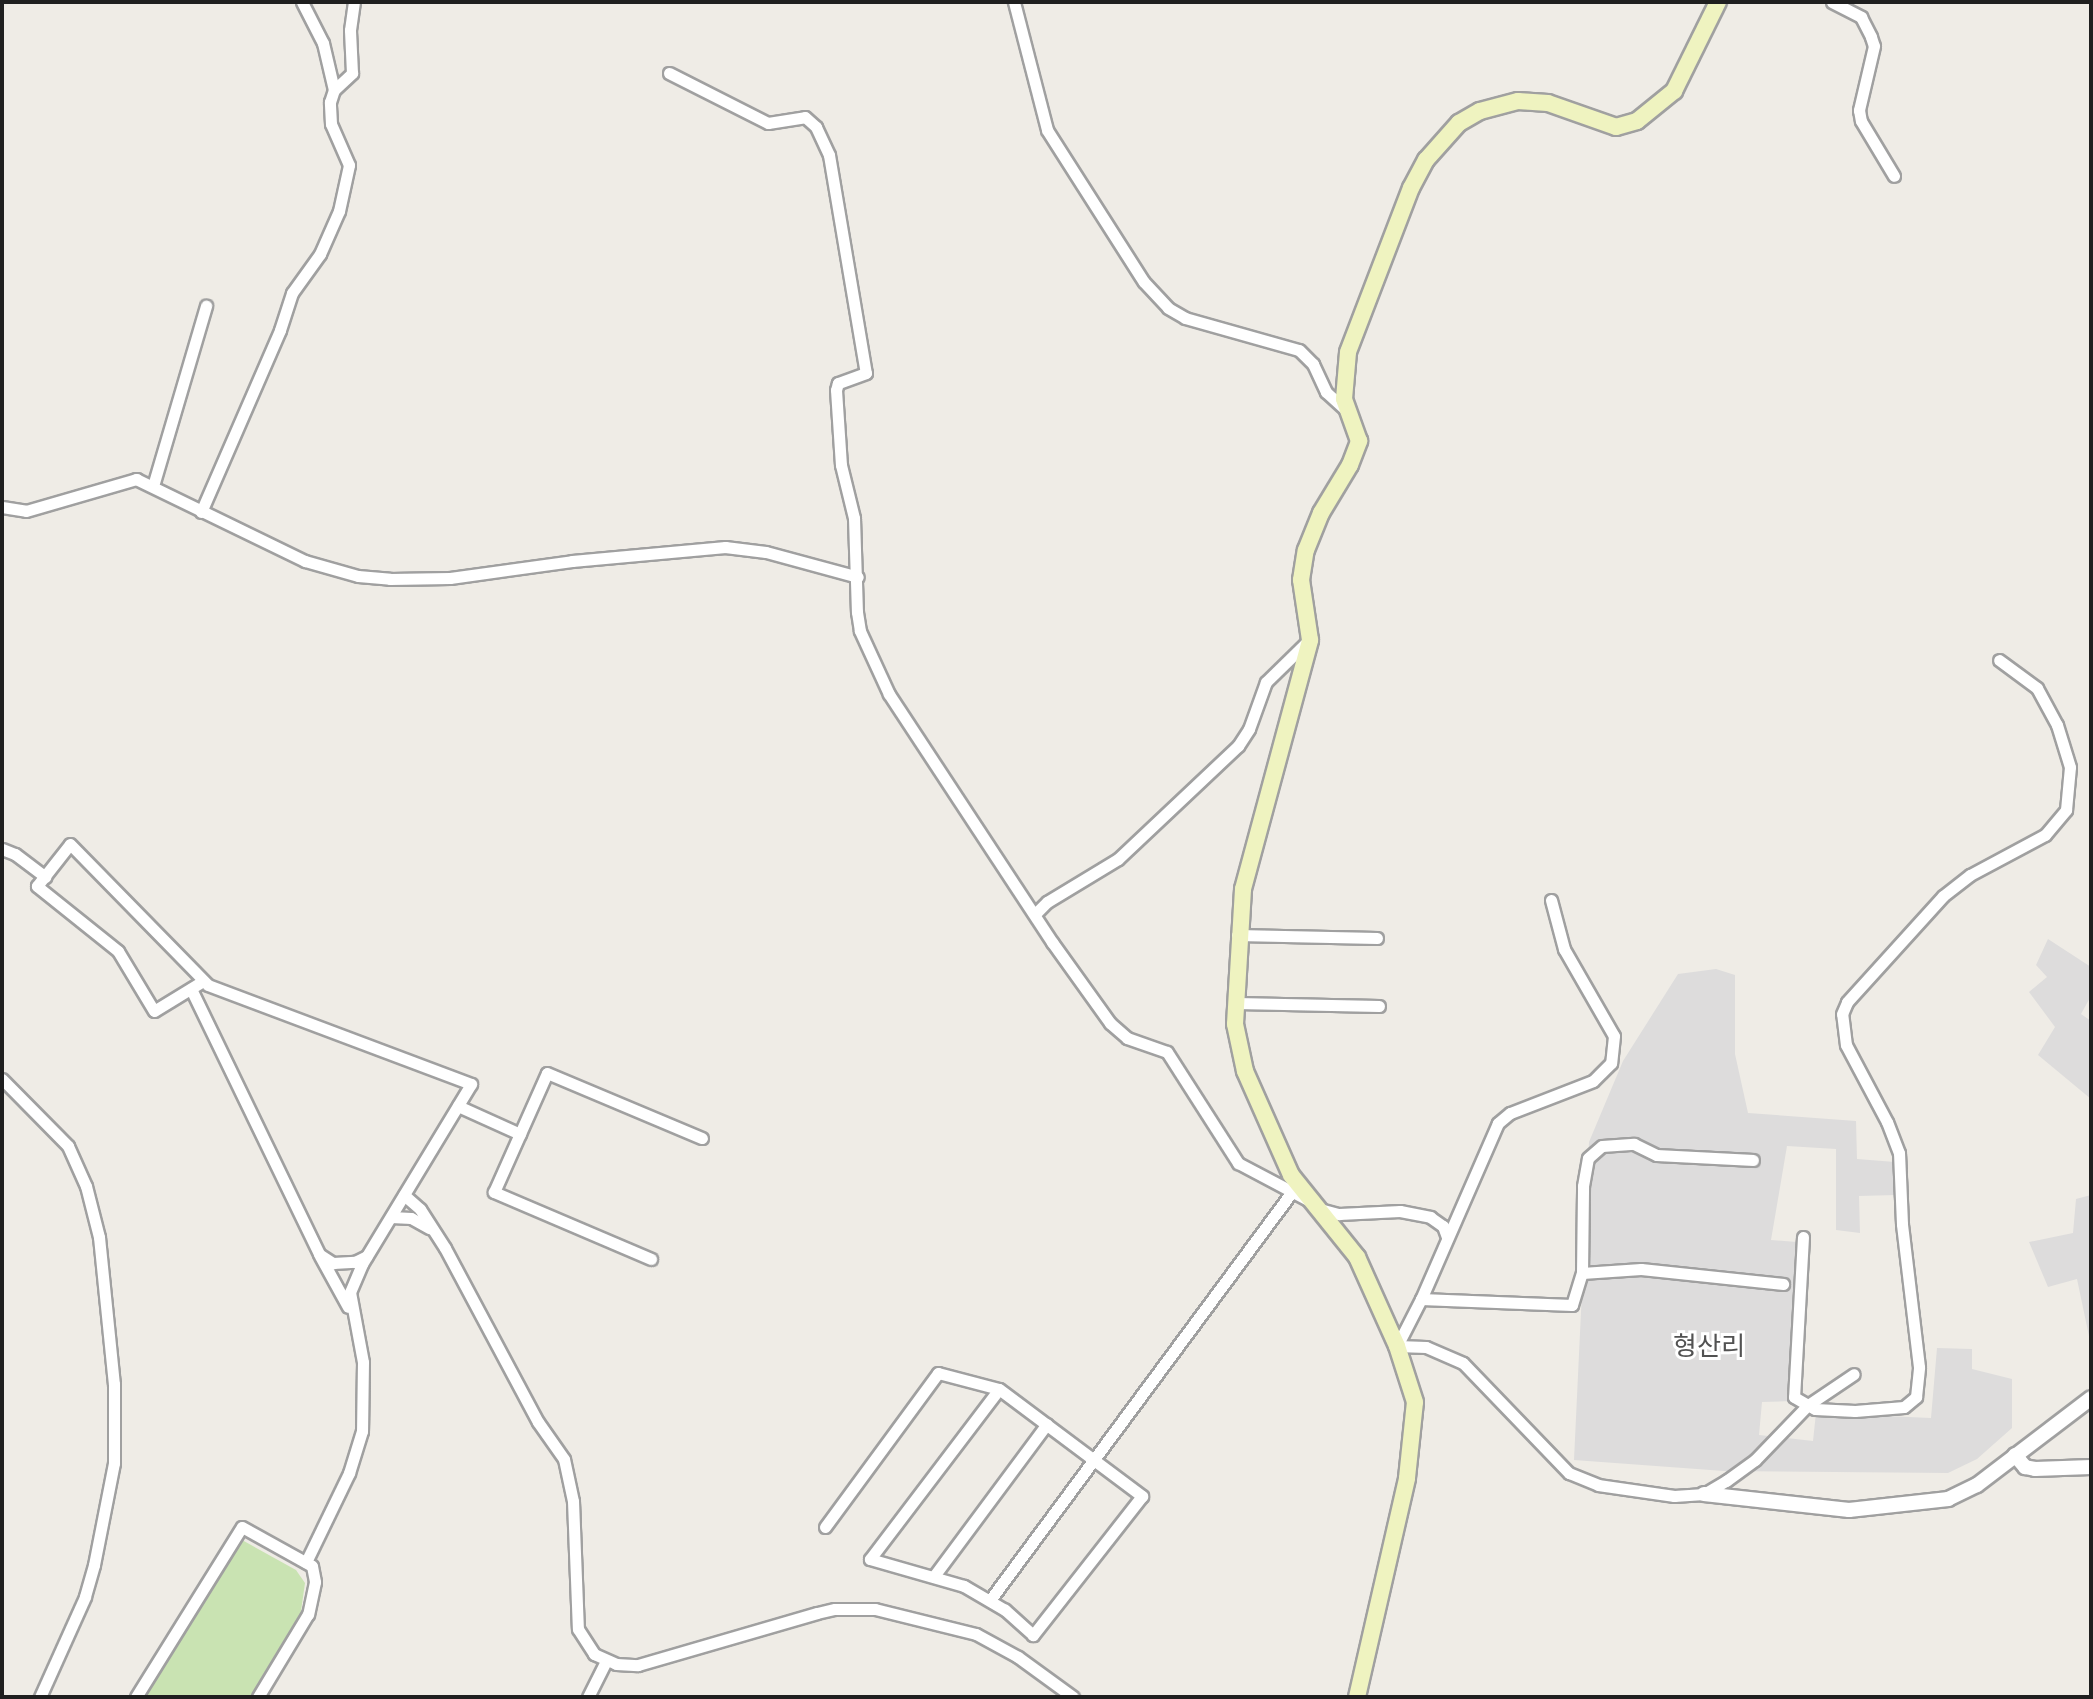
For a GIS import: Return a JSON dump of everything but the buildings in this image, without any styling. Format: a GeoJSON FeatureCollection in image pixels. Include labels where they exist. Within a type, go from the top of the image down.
{"type":"FeatureCollection","features":[{"type":"Feature","properties":{"kind":"main road"},"geometry":{"type":"LineString","coordinates":[[1357,1697],[1414,1429],[1415,1402],[1397,1346],[1352,1247],[1312,1204],[1291,1175],[1245,1071],[1237,1038],[1236,1003],[1237,935],[1249,861],[1310,640],[1302,570],[1321,513],[1357,450],[1358,434],[1343,389],[1348,352],[1406,200],[1435,150],[1468,117],[1518,101],[1548,103],[1616,127],[1648,115],[1683,77],[1718,2]]}},
{"type":"Feature","properties":{"kind":"street"},"geometry":{"type":"LineString","coordinates":[[201,512],[280,330],[292,293],[320,254],[335,225],[349,165],[346,150],[331,124],[334,90],[323,43],[302,2]]}},
{"type":"Feature","properties":{"kind":"street"},"geometry":{"type":"LineString","coordinates":[[334,90],[352,73],[354,2]]}},
{"type":"Feature","properties":{"kind":"street"},"geometry":{"type":"LineString","coordinates":[[1014,2],[1047,130],[1144,282],[1168,308],[1185,318],[1299,350],[1313,364],[1331,397],[1349,413]]}},
{"type":"Feature","properties":{"kind":"street"},"geometry":{"type":"LineString","coordinates":[[1832,2],[1861,17],[1871,37],[1874,46],[1859,110],[1861,121],[1894,176]]}},
{"type":"Feature","properties":{"kind":"street"},"geometry":{"type":"LineString","coordinates":[[669,73],[768,123],[805,117],[816,127],[829,155],[866,373],[838,383],[836,390],[841,465],[854,518],[860,631],[889,694],[1036,913],[1052,942],[1119,1032],[1160,1047],[1175,1061],[1238,1163],[1312,1204],[1339,1214],[1400,1211],[1430,1217],[1443,1226],[1447,1237]]}},
{"type":"Feature","properties":{"kind":"street"},"geometry":{"type":"LineString","coordinates":[[153,486],[206,306]]}},
{"type":"Feature","properties":{"kind":"street"},"geometry":{"type":"LineString","coordinates":[[2,507],[26,511],[136,479],[305,561],[358,576],[450,578],[572,561],[725,547],[766,552],[858,577]]}},
{"type":"Feature","properties":{"kind":"street"},"geometry":{"type":"LineString","coordinates":[[1036,913],[1047,902],[1118,859],[1238,746],[1249,729],[1266,682],[1310,640]]}},
{"type":"Feature","properties":{"kind":"street"},"geometry":{"type":"LineString","coordinates":[[1803,1237],[1794,1397],[1808,1405],[1855,1411],[1895,1410],[1916,1397],[1919,1367],[1902,1224],[1899,1153],[1887,1122],[1846,1045],[1841,1024],[1847,1002],[1943,896],[1970,875],[2045,835],[2066,810],[2070,767],[2057,725],[2037,688],[2020,671],[1999,660]]}},
{"type":"Feature","properties":{"kind":"street"},"geometry":{"type":"LineString","coordinates":[[203,981],[154,1011],[118,951],[37,886],[70,844],[203,981],[471,1084],[368,1256],[350,1292],[363,1362],[362,1431],[349,1473],[306,1562]]}},
{"type":"Feature","properties":{"kind":"street"},"geometry":{"type":"LineString","coordinates":[[2,849],[15,854],[45,877]]}},
{"type":"Feature","properties":{"kind":"street"},"geometry":{"type":"LineString","coordinates":[[1551,900],[1564,949],[1614,1036],[1611,1063],[1593,1081],[1510,1113],[1498,1123],[1421,1299],[1397,1346],[1426,1347],[1463,1363],[1569,1473],[1598,1485],[1674,1496],[1704,1494],[1837,1509],[1896,1507],[1961,1494],[2091,1398]]}},
{"type":"Feature","properties":{"kind":"street"},"geometry":{"type":"LineString","coordinates":[[1237,935],[1377,938]]}},
{"type":"Feature","properties":{"kind":"street"},"geometry":{"type":"LineString","coordinates":[[191,989],[319,1254],[352,1315]]}},
{"type":"Feature","properties":{"kind":"street"},"geometry":{"type":"LineString","coordinates":[[1236,1003],[1379,1006]]}},
{"type":"Feature","properties":{"kind":"street"},"geometry":{"type":"LineString","coordinates":[[651,1259],[494,1192],[547,1073],[702,1138]]}},
{"type":"Feature","properties":{"kind":"street"},"geometry":{"type":"LineString","coordinates":[[2,1079],[68,1146],[86,1186],[100,1245],[114,1384],[114,1463],[94,1565],[85,1597],[40,1697]]}},
{"type":"Feature","properties":{"kind":"street"},"geometry":{"type":"LineString","coordinates":[[458,1106],[520,1134]]}},
{"type":"Feature","properties":{"kind":"street"},"geometry":{"type":"LineString","coordinates":[[1421,1299],[1572,1305],[1582,1273],[1583,1186],[1588,1158],[1602,1146],[1634,1144],[1657,1155],[1753,1160]]}},
{"type":"Feature","properties":{"kind":"street"},"geometry":{"type":"LineString","coordinates":[[990,1600],[1291,1193]]}},
{"type":"Feature","properties":{"kind":"street"},"geometry":{"type":"LineString","coordinates":[[404,1195],[420,1209],[477,1302],[538,1422],[564,1459],[573,1501],[578,1629],[586,1646],[606,1661],[638,1665],[817,1613],[865,1608],[914,1616],[976,1634],[1018,1657],[1073,1697]]}},
{"type":"Feature","properties":{"kind":"street"},"geometry":{"type":"LineString","coordinates":[[391,1217],[411,1218],[430,1228]]}},
{"type":"Feature","properties":{"kind":"street"},"geometry":{"type":"LineString","coordinates":[[319,1254],[333,1263],[355,1262],[368,1256]]}},
{"type":"Feature","properties":{"kind":"street"},"geometry":{"type":"LineString","coordinates":[[1582,1273],[1641,1269],[1783,1284]]}},
{"type":"Feature","properties":{"kind":"street"},"geometry":{"type":"LineString","coordinates":[[825,1527],[938,1373],[999,1389],[1142,1496],[1033,1635],[990,1600],[934,1576],[870,1559],[999,1389]]}},
{"type":"Feature","properties":{"kind":"street"},"geometry":{"type":"LineString","coordinates":[[1704,1494],[1755,1460],[1808,1405],[1854,1374]]}},
{"type":"Feature","properties":{"kind":"street"},"geometry":{"type":"LineString","coordinates":[[934,1576],[1047,1424]]}},
{"type":"Feature","properties":{"kind":"street"},"geometry":{"type":"LineString","coordinates":[[2015,1455],[2025,1467],[2035,1469],[2091,1467]]}},
{"type":"Feature","properties":{"kind":"street"},"geometry":{"type":"LineString","coordinates":[[136,1697],[242,1527],[312,1566],[315,1582],[308,1614],[258,1697]]}},
{"type":"Feature","properties":{"kind":"street"},"geometry":{"type":"LineString","coordinates":[[588,1697],[606,1661]]}},
{"type":"Feature","properties":{"kind":"shaded area"},"geometry":{"type":"Polygon","coordinates":[[[2048,939],[2091,967],[2091,996],[2081,1014],[2091,1021],[2091,1099],[2038,1055],[2055,1027],[2029,992],[2047,977],[2036,965],[2048,939]]]}},
{"type":"Feature","properties":{"kind":"shaded area"},"geometry":{"type":"Polygon","coordinates":[[[1716,969],[1735,975],[1735,1054],[1748,1113],[1856,1121],[1857,1159],[1895,1162],[1896,1195],[1859,1196],[1860,1233],[1836,1230],[1836,1149],[1787,1146],[1771,1240],[1797,1242],[1792,1401],[1762,1402],[1759,1435],[1813,1441],[1816,1413],[1931,1418],[1937,1348],[1972,1349],[1972,1369],[2012,1379],[2012,1428],[1977,1459],[1948,1473],[1724,1471],[1574,1460],[1589,1142],[1623,1061],[1678,974],[1716,969]]]}},
{"type":"Feature","properties":{"kind":"shaded area"},"geometry":{"type":"Polygon","coordinates":[[[2091,1195],[2090,1341],[2077,1279],[2048,1287],[2029,1242],[2073,1233],[2076,1199],[2091,1195]]]}},
{"type":"Feature","properties":{"kind":"green space"},"geometry":{"type":"Polygon","coordinates":[[[242,1540],[296,1570],[305,1583],[300,1618],[251,1697],[143,1697],[242,1540]]]}},
{"type":"Feature","properties":{"kind":"district","name":"형산리"},"geometry":{"type":"Point","coordinates":[1709,1346]}}]}
